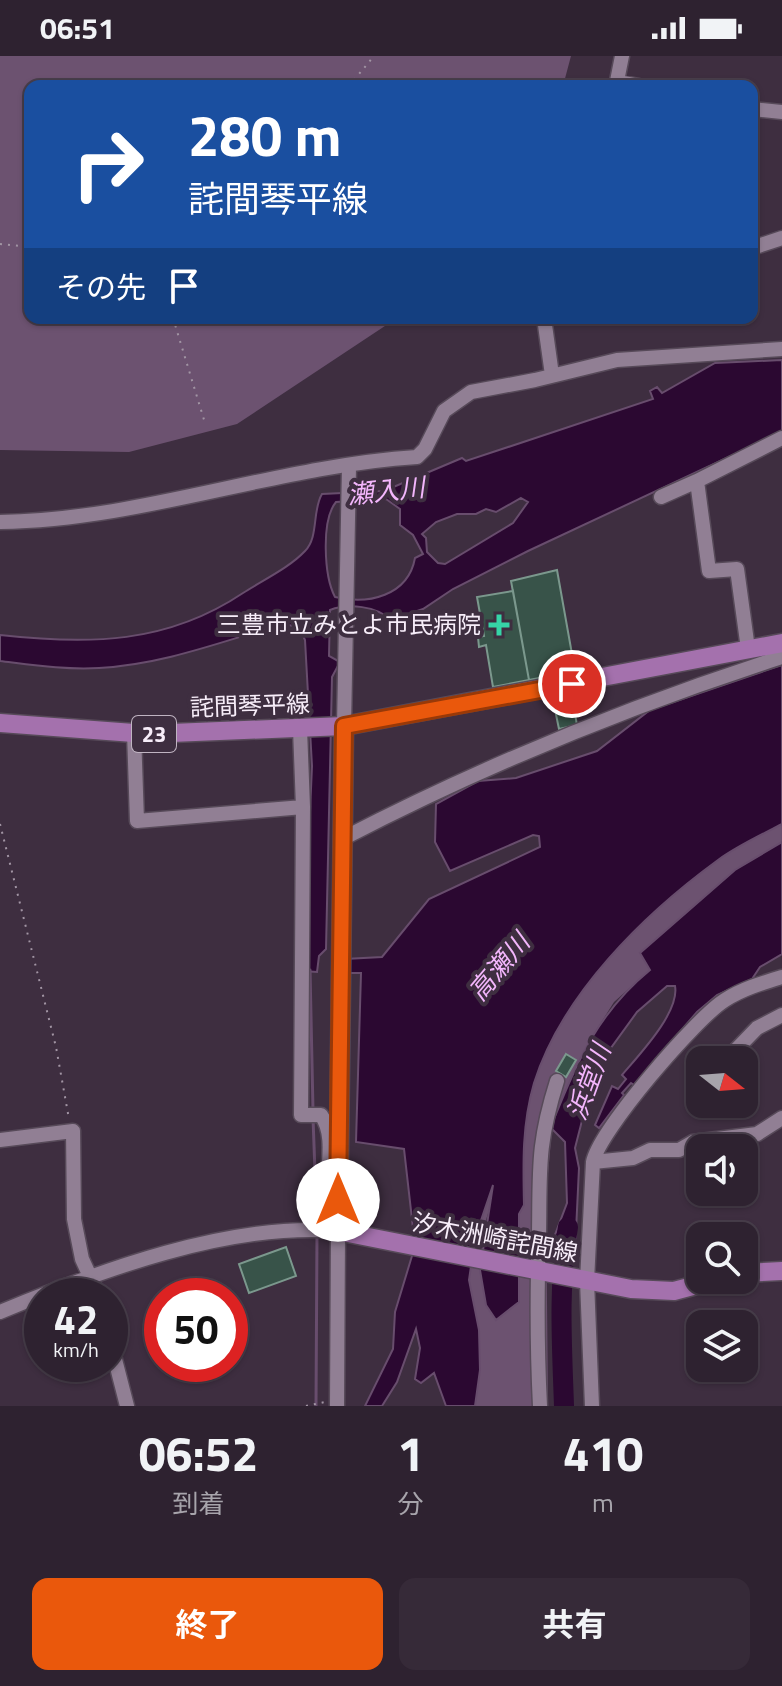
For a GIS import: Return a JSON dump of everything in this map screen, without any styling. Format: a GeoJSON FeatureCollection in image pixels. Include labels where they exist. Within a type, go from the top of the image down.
{"type":"FeatureCollection","features":[{"type":"Feature","properties":{"kind":"main road","name":"詫間琴平線"},"geometry":{"type":"LineString","coordinates":[[0,723],[134,733],[341,726],[782,643]]}},
{"type":"Feature","properties":{"kind":"main road"},"geometry":{"type":"LineString","coordinates":[[329,1230],[344,838],[341,726]]}},
{"type":"Feature","properties":{"kind":"main road","name":"汐木洲崎詫間線"},"geometry":{"type":"LineString","coordinates":[[329,1230],[587,1281],[656,1292],[686,1288]]}},
{"type":"Feature","properties":{"kind":"main road"},"geometry":{"type":"LineString","coordinates":[[758,1272],[782,1271]]}},
{"type":"Feature","properties":{"kind":"street"},"geometry":{"type":"LineString","coordinates":[[618,80],[622,56]]}},
{"type":"Feature","properties":{"kind":"street"},"geometry":{"type":"LineString","coordinates":[[758,110],[782,112]]}},
{"type":"Feature","properties":{"kind":"street"},"geometry":{"type":"LineString","coordinates":[[758,246],[782,238]]}},
{"type":"Feature","properties":{"kind":"street"},"geometry":{"type":"LineString","coordinates":[[545,324],[552,375]]}},
{"type":"Feature","properties":{"kind":"street"},"geometry":{"type":"LineString","coordinates":[[0,522],[132,510],[349,467],[417,457],[425,449],[444,411],[454,401],[471,392],[617,360],[782,349]]}},
{"type":"Feature","properties":{"kind":"street"},"geometry":{"type":"LineString","coordinates":[[661,497],[782,438]]}},
{"type":"Feature","properties":{"kind":"street"},"geometry":{"type":"LineString","coordinates":[[341,726],[345,518],[349,467]]}},
{"type":"Feature","properties":{"kind":"street"},"geometry":{"type":"LineString","coordinates":[[697,481],[709,571],[737,569],[748,649]]}},
{"type":"Feature","properties":{"kind":"street"},"geometry":{"type":"LineString","coordinates":[[0,533],[24,522]]}},
{"type":"Feature","properties":{"kind":"street"},"geometry":{"type":"LineString","coordinates":[[344,838],[406,805],[644,704],[782,657]]}},
{"type":"Feature","properties":{"kind":"street"},"geometry":{"type":"LineString","coordinates":[[304,729],[301,1115],[313,1115],[327,1131],[330,1404]]}},
{"type":"Feature","properties":{"kind":"street"},"geometry":{"type":"LineString","coordinates":[[134,733],[137,821],[303,807]]}},
{"type":"Feature","properties":{"kind":"street"},"geometry":{"type":"LineString","coordinates":[[592,1406],[587,1281],[593,1162],[612,1125],[706,1017],[730,997],[782,977]]}},
{"type":"Feature","properties":{"kind":"street"},"geometry":{"type":"LineString","coordinates":[[740,1046],[757,1028],[782,1015]]}},
{"type":"Feature","properties":{"kind":"street"},"geometry":{"type":"LineString","coordinates":[[540,1406],[536,1321],[538,1158],[545,1116],[557,1081]]}},
{"type":"Feature","properties":{"kind":"street"},"geometry":{"type":"LineString","coordinates":[[593,1162],[633,1158],[650,1150],[679,1150],[693,1142],[757,1134],[782,1118]]}},
{"type":"Feature","properties":{"kind":"street"},"geometry":{"type":"LineString","coordinates":[[0,1140],[73,1131],[74,1219],[86,1277]]}},
{"type":"Feature","properties":{"kind":"street"},"geometry":{"type":"LineString","coordinates":[[0,1312],[86,1277],[246,1236],[329,1230]]}},
{"type":"Feature","properties":{"kind":"street"},"geometry":{"type":"LineString","coordinates":[[121,1382],[127,1406]]}},
{"type":"Feature","properties":{"kind":"path"},"geometry":{"type":"LineString","coordinates":[[354,80],[374,56]]}},
{"type":"Feature","properties":{"kind":"path"},"geometry":{"type":"LineString","coordinates":[[0,244],[24,246]]}},
{"type":"Feature","properties":{"kind":"path"},"geometry":{"type":"LineString","coordinates":[[175,324],[205,423]]}},
{"type":"Feature","properties":{"kind":"path"},"geometry":{"type":"LineString","coordinates":[[0,824],[56,1047],[63,1097],[73,1131]]}},
{"type":"Feature","properties":{"kind":"path"},"geometry":{"type":"LineString","coordinates":[[306,1406],[330,1404]]}},
{"type":"Feature","properties":{"kind":"shaded area"},"geometry":{"type":"Polygon","coordinates":[[[0,56],[571,56],[565,80],[24,80],[24,324],[388,324],[237,424],[129,452],[0,450],[0,56]]]}},
{"type":"Feature","properties":{"kind":"shaded area"},"geometry":{"type":"Polygon","coordinates":[[[782,824],[782,842],[735,870],[641,953],[650,970],[614,1002],[597,1029],[564,1094],[552,1129],[546,1196],[548,1406],[475,1406],[480,1370],[479,1330],[469,1280],[475,1238],[493,1182],[493,1196],[484,1227],[519,1214],[524,1205],[527,1113],[534,1083],[547,1050],[585,988],[609,958],[662,905],[718,860],[782,824]]]}},
{"type":"Feature","properties":{"kind":"water","name":"瀬入川"},"geometry":{"type":"Polygon","coordinates":[[[782,360],[782,432],[528,551],[453,589],[423,609],[391,620],[362,607],[330,610],[329,656],[340,662],[332,677],[326,949],[319,956],[317,972],[303,971],[312,766],[305,640],[299,627],[283,624],[192,651],[123,666],[74,668],[0,661],[0,635],[65,640],[126,637],[156,631],[214,610],[276,574],[305,551],[312,538],[322,494],[384,491],[462,458],[466,461],[653,399],[650,391],[657,387],[662,393],[715,363],[782,360]],[[521,498],[496,512],[486,509],[476,514],[457,514],[436,522],[422,534],[426,538],[427,552],[438,563],[445,564],[513,523],[528,502],[521,498]],[[386,499],[336,502],[331,510],[326,548],[328,576],[335,597],[360,600],[385,595],[404,581],[415,558],[423,554],[413,535],[400,525],[400,509],[386,499]]]}},
{"type":"Feature","properties":{"kind":"water","name":"高瀬川"},"geometry":{"type":"Polygon","coordinates":[[[782,665],[782,824],[718,860],[662,905],[609,958],[585,988],[547,1050],[534,1083],[525,1129],[524,1205],[519,1214],[519,1302],[496,1320],[486,1305],[480,1270],[493,1185],[475,1238],[469,1280],[479,1330],[480,1370],[475,1406],[446,1406],[434,1373],[421,1383],[415,1379],[420,1348],[416,1329],[397,1382],[382,1406],[365,1406],[393,1349],[395,1312],[415,1246],[404,1149],[356,1142],[361,973],[345,973],[345,959],[382,957],[429,899],[540,847],[539,836],[533,835],[450,871],[435,842],[436,804],[478,781],[516,778],[597,751],[650,710],[782,665]]]}},
{"type":"Feature","properties":{"kind":"water"},"geometry":{"type":"Polygon","coordinates":[[[782,842],[782,954],[760,967],[752,979],[717,995],[697,1012],[634,1085],[631,1083],[622,1093],[624,1095],[599,1128],[595,1125],[612,1086],[618,1089],[626,1079],[622,1075],[665,1020],[675,996],[675,986],[667,986],[637,1012],[595,1070],[575,1148],[579,1168],[575,1252],[550,1248],[567,1203],[565,1142],[552,1129],[554,1119],[592,1038],[617,1003],[650,970],[640,953],[735,870],[782,842]]]}},
{"type":"Feature","properties":{"kind":"building"},"geometry":{"type":"Polygon","coordinates":[[[557,570],[575,671],[529,680],[511,581],[557,570]]]}},
{"type":"Feature","properties":{"kind":"building"},"geometry":{"type":"Polygon","coordinates":[[[513,591],[529,680],[493,687],[486,645],[479,647],[478,637],[484,636],[477,597],[513,591]]]}},
{"type":"Feature","properties":{"kind":"building"},"geometry":{"type":"Polygon","coordinates":[[[563,698],[564,704],[573,703],[577,725],[559,729],[553,700],[563,698]]]}},
{"type":"Feature","properties":{"kind":"building"},"geometry":{"type":"Polygon","coordinates":[[[566,1054],[576,1060],[566,1077],[556,1071],[566,1054]]]}},
{"type":"Feature","properties":{"kind":"building"},"geometry":{"type":"Polygon","coordinates":[[[286,1247],[296,1276],[249,1293],[248,1278],[244,1278],[239,1264],[286,1247]]]}},
{"type":"Feature","properties":{"kind":"waterway"},"geometry":{"type":"LineString","coordinates":[[310,970],[313,1110]]}},
{"type":"Feature","properties":{"kind":"waterway"},"geometry":{"type":"LineString","coordinates":[[313,1118],[317,1226]]}},
{"type":"Feature","properties":{"kind":"waterway","name":"浜堂川"},"geometry":{"type":"LineString","coordinates":[[564,1406],[562,1294],[568,1227]]}},
{"type":"Feature","properties":{"kind":"waterway"},"geometry":{"type":"LineString","coordinates":[[316,1406],[317,1234]]}},
{"type":"Feature","properties":{"kind":"place","name":"三豊市立みとよ市民病院"},"geometry":{"type":"Point","coordinates":[499,625]}},
{"type":"Feature","properties":{"kind":"route"},"geometry":{"type":"LineString","coordinates":[[338,1200],[344,726],[572,684]]}}]}
